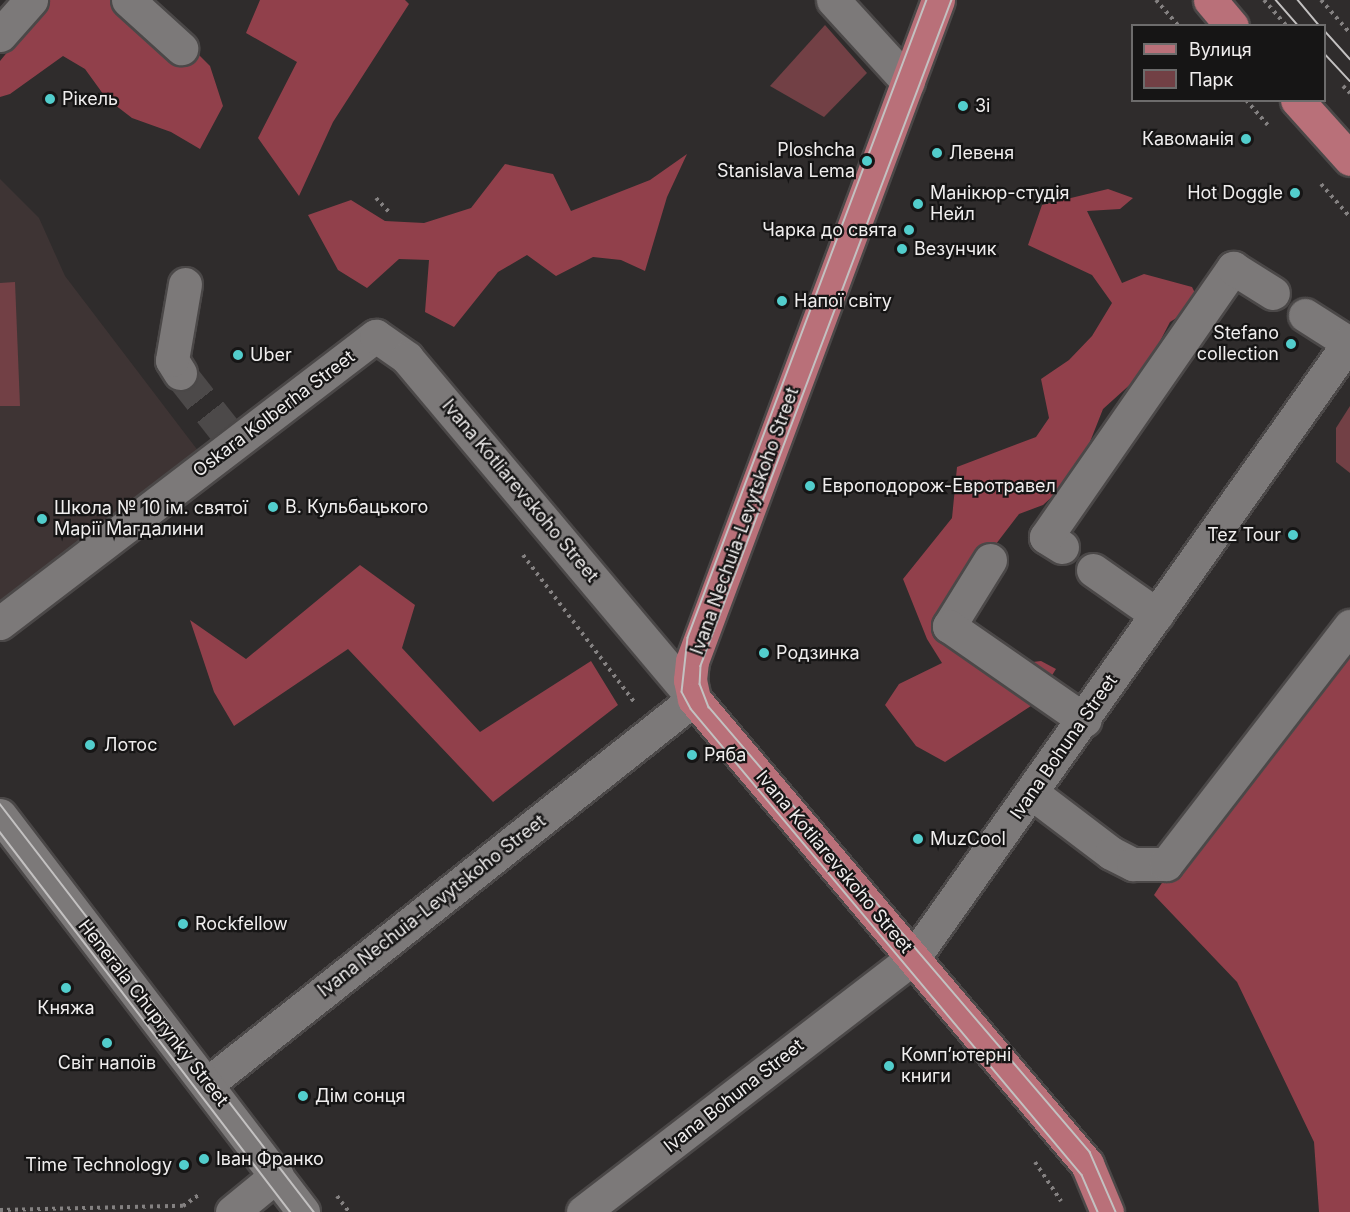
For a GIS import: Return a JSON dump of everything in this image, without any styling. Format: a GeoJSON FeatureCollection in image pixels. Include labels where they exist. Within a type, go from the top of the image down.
{"type":"FeatureCollection","features":[{"type":"Feature","properties":{"kind":"main road","name":"Ivana Nechuia-Levytskoho Street"},"geometry":{"type":"LineString","coordinates":[[694,699],[690,680],[693,661],[938,0]]}},
{"type":"Feature","properties":{"kind":"main road"},"geometry":{"type":"LineString","coordinates":[[1210,0],[1230,24]]}},
{"type":"Feature","properties":{"kind":"main road"},"geometry":{"type":"LineString","coordinates":[[1300,102],[1350,159]]}},
{"type":"Feature","properties":{"kind":"main road","name":"Ivana Kotliarevskoho Street"},"geometry":{"type":"LineString","coordinates":[[694,699],[1087,1164],[1107,1212]]}},
{"type":"Feature","properties":{"kind":"street"},"geometry":{"type":"LineString","coordinates":[[0,35],[31,0]]}},
{"type":"Feature","properties":{"kind":"street"},"geometry":{"type":"LineString","coordinates":[[128,0],[181,48]]}},
{"type":"Feature","properties":{"kind":"street"},"geometry":{"type":"LineString","coordinates":[[833,0],[908,82]]}},
{"type":"Feature","properties":{"kind":"street"},"geometry":{"type":"LineString","coordinates":[[1062,547],[1046,537],[1233,268],[1273,293]]}},
{"type":"Feature","properties":{"kind":"street"},"geometry":{"type":"LineString","coordinates":[[180,373],[172,360],[185,284]]}},
{"type":"Feature","properties":{"kind":"street"},"geometry":{"type":"LineString","coordinates":[[1305,315],[1349,342]]}},
{"type":"Feature","properties":{"kind":"street","name":"Ivana Kotliarevskoho Street"},"geometry":{"type":"LineString","coordinates":[[376,336],[407,358],[694,699]]}},
{"type":"Feature","properties":{"kind":"street","name":"Oskara Kolberha Street"},"geometry":{"type":"LineString","coordinates":[[0,623],[229,437],[376,336]]}},
{"type":"Feature","properties":{"kind":"street","name":"Ivana Bohuna Street"},"geometry":{"type":"LineString","coordinates":[[583,1212],[914,957],[1084,720],[1349,342]]}},
{"type":"Feature","properties":{"kind":"street"},"geometry":{"type":"LineString","coordinates":[[990,560],[949,626],[1084,720]]}},
{"type":"Feature","properties":{"kind":"street"},"geometry":{"type":"LineString","coordinates":[[1094,570],[1157,615]]}},
{"type":"Feature","properties":{"kind":"street"},"geometry":{"type":"LineString","coordinates":[[1032,793],[1111,853],[1133,864],[1167,864],[1350,626]]}},
{"type":"Feature","properties":{"kind":"street","name":"Ivana Nechuia-Levytskoho Street"},"geometry":{"type":"LineString","coordinates":[[207,1084],[694,699]]}},
{"type":"Feature","properties":{"kind":"street","name":"Henerala Chuprynky Street"},"geometry":{"type":"LineString","coordinates":[[0,815],[278,1175],[303,1212]]}},
{"type":"Feature","properties":{"kind":"street"},"geometry":{"type":"LineString","coordinates":[[232,1212],[278,1175]]}},
{"type":"Feature","properties":{"kind":"path"},"geometry":{"type":"LineString","coordinates":[[1156,0],[1177,24]]}},
{"type":"Feature","properties":{"kind":"path"},"geometry":{"type":"LineString","coordinates":[[1264,0],[1285,24]]}},
{"type":"Feature","properties":{"kind":"path"},"geometry":{"type":"LineString","coordinates":[[1321,0],[1350,33]]}},
{"type":"Feature","properties":{"kind":"path"},"geometry":{"type":"LineString","coordinates":[[1343,86],[1350,93]]}},
{"type":"Feature","properties":{"kind":"path"},"geometry":{"type":"LineString","coordinates":[[376,198],[388,212]]}},
{"type":"Feature","properties":{"kind":"path"},"geometry":{"type":"LineString","coordinates":[[520,552],[629,690]]}},
{"type":"Feature","properties":{"kind":"path"},"geometry":{"type":"LineString","coordinates":[[0,1210],[183,1206],[210,1187]]}},
{"type":"Feature","properties":{"kind":"shaded area"},"geometry":{"type":"Polygon","coordinates":[[[50,0],[143,0],[162,18],[210,66],[223,106],[200,149],[171,132],[132,118],[106,98],[85,69],[63,56],[10,94],[0,97],[0,61],[50,0]]]}},
{"type":"Feature","properties":{"kind":"shaded area"},"geometry":{"type":"Polygon","coordinates":[[[260,0],[405,0],[409,4],[333,122],[299,196],[258,138],[297,62],[246,33],[260,0]]]}},
{"type":"Feature","properties":{"kind":"shaded area"},"geometry":{"type":"Polygon","coordinates":[[[687,154],[667,197],[645,271],[621,260],[593,257],[556,276],[527,255],[498,272],[454,327],[425,312],[429,260],[399,259],[367,288],[338,270],[308,215],[351,200],[385,221],[424,223],[471,208],[505,164],[553,174],[571,211],[650,180],[687,154]]]}},
{"type":"Feature","properties":{"kind":"shaded area"},"geometry":{"type":"Polygon","coordinates":[[[0,179],[39,218],[65,276],[199,452],[0,607],[0,179]]]}},
{"type":"Feature","properties":{"kind":"shaded area"},"geometry":{"type":"Polygon","coordinates":[[[1108,189],[1133,198],[1120,209],[1087,211],[1122,283],[1144,274],[1192,287],[1200,303],[1170,322],[1144,372],[1103,409],[1086,452],[1063,487],[1043,505],[1019,514],[973,574],[955,625],[1015,664],[1041,661],[1056,669],[1034,704],[945,762],[916,746],[885,705],[899,684],[942,663],[927,639],[903,579],[952,518],[957,467],[1036,437],[1049,418],[1041,379],[1069,360],[1092,336],[1112,303],[1092,275],[1028,245],[1042,205],[1108,189]]]}},
{"type":"Feature","properties":{"kind":"shaded area"},"geometry":{"type":"Polygon","coordinates":[[[360,565],[415,605],[402,648],[480,732],[591,661],[618,705],[493,802],[348,649],[234,726],[214,692],[190,620],[246,659],[360,565]]]}},
{"type":"Feature","properties":{"kind":"shaded area"},"geometry":{"type":"Polygon","coordinates":[[[1350,657],[1350,1212],[1319,1212],[1314,1142],[1237,982],[1154,895],[1248,752],[1350,657]]]}},
{"type":"Feature","properties":{"kind":"green space"},"geometry":{"type":"Polygon","coordinates":[[[825,25],[867,73],[824,117],[770,86],[825,25]]]}},
{"type":"Feature","properties":{"kind":"green space"},"geometry":{"type":"Polygon","coordinates":[[[15,282],[20,406],[0,406],[0,283],[15,282]]]}},
{"type":"Feature","properties":{"kind":"green space"},"geometry":{"type":"Polygon","coordinates":[[[1350,406],[1350,473],[1336,462],[1336,428],[1350,406]]]}},
{"type":"Feature","properties":{"kind":"tunnel"},"geometry":{"type":"LineString","coordinates":[[180,373],[224,429]]}},
{"type":"Feature","properties":{"kind":"tram line"},"geometry":{"type":"LineString","coordinates":[[927,0],[688,638],[682,692],[691,709],[1082,1175],[1098,1212]]}},
{"type":"Feature","properties":{"kind":"tram line"},"geometry":{"type":"LineString","coordinates":[[952,0],[701,666],[700,684],[709,707],[1090,1152],[1116,1212]]}},
{"type":"Feature","properties":{"kind":"tram line"},"geometry":{"type":"LineString","coordinates":[[1276,0],[1297,24]]}},
{"type":"Feature","properties":{"kind":"tram line"},"geometry":{"type":"LineString","coordinates":[[1298,0],[1318,24]]}},
{"type":"Feature","properties":{"kind":"tram line"},"geometry":{"type":"LineString","coordinates":[[1326,32],[1350,59]]}},
{"type":"Feature","properties":{"kind":"tram line"},"geometry":{"type":"LineString","coordinates":[[1326,55],[1350,81]]}},
{"type":"Feature","properties":{"kind":"tram line"},"geometry":{"type":"LineString","coordinates":[[0,804],[314,1212]]}},
{"type":"Feature","properties":{"kind":"tram line"},"geometry":{"type":"LineString","coordinates":[[0,832],[291,1212]]}},
{"type":"Feature","properties":{"kind":"place","name":"Рікель"},"geometry":{"type":"Point","coordinates":[50,99]}},
{"type":"Feature","properties":{"kind":"place","name":"3i"},"geometry":{"type":"Point","coordinates":[963,106]}},
{"type":"Feature","properties":{"kind":"place","name":"Кавоманія"},"geometry":{"type":"Point","coordinates":[1246,139]}},
{"type":"Feature","properties":{"kind":"place","name":"Левеня"},"geometry":{"type":"Point","coordinates":[937,153]}},
{"type":"Feature","properties":{"kind":"place","name":"Ploshcha Stanislava Lema"},"geometry":{"type":"Point","coordinates":[867,161]}},
{"type":"Feature","properties":{"kind":"place","name":"Hot Doggle"},"geometry":{"type":"Point","coordinates":[1295,193]}},
{"type":"Feature","properties":{"kind":"place","name":"Манікюр-студія Нейл"},"geometry":{"type":"Point","coordinates":[918,204]}},
{"type":"Feature","properties":{"kind":"place","name":"Чарка до свята"},"geometry":{"type":"Point","coordinates":[909,230]}},
{"type":"Feature","properties":{"kind":"place","name":"Везунчик"},"geometry":{"type":"Point","coordinates":[902,249]}},
{"type":"Feature","properties":{"kind":"place","name":"Напої світу"},"geometry":{"type":"Point","coordinates":[782,301]}},
{"type":"Feature","properties":{"kind":"place","name":"Stefano collection"},"geometry":{"type":"Point","coordinates":[1291,344]}},
{"type":"Feature","properties":{"kind":"place","name":"Uber"},"geometry":{"type":"Point","coordinates":[238,355]}},
{"type":"Feature","properties":{"kind":"place","name":"Европодорож-Евротравел"},"geometry":{"type":"Point","coordinates":[810,486]}},
{"type":"Feature","properties":{"kind":"place","name":"В. Кульбацького"},"geometry":{"type":"Point","coordinates":[273,507]}},
{"type":"Feature","properties":{"kind":"place","name":"Школа № 10 ім. святої Марії Магдалини"},"geometry":{"type":"Point","coordinates":[42,519]}},
{"type":"Feature","properties":{"kind":"place","name":"Tez Tour"},"geometry":{"type":"Point","coordinates":[1293,535]}},
{"type":"Feature","properties":{"kind":"place","name":"Родзинка"},"geometry":{"type":"Point","coordinates":[764,653]}},
{"type":"Feature","properties":{"kind":"place","name":"Лотос"},"geometry":{"type":"Point","coordinates":[90,745]}},
{"type":"Feature","properties":{"kind":"place","name":"Ряба"},"geometry":{"type":"Point","coordinates":[692,755]}},
{"type":"Feature","properties":{"kind":"place","name":"MuzCool"},"geometry":{"type":"Point","coordinates":[918,839]}},
{"type":"Feature","properties":{"kind":"place","name":"Rockfellow"},"geometry":{"type":"Point","coordinates":[183,924]}},
{"type":"Feature","properties":{"kind":"place","name":"Княжа"},"geometry":{"type":"Point","coordinates":[66,988]}},
{"type":"Feature","properties":{"kind":"place","name":"Світ напоїв"},"geometry":{"type":"Point","coordinates":[107,1043]}},
{"type":"Feature","properties":{"kind":"place","name":"Компʼютерні книги"},"geometry":{"type":"Point","coordinates":[889,1066]}},
{"type":"Feature","properties":{"kind":"place","name":"Дім сонця"},"geometry":{"type":"Point","coordinates":[303,1096]}},
{"type":"Feature","properties":{"kind":"place","name":"Іван Франко"},"geometry":{"type":"Point","coordinates":[204,1159]}},
{"type":"Feature","properties":{"kind":"place","name":"Time Technology"},"geometry":{"type":"Point","coordinates":[184,1165]}}]}
